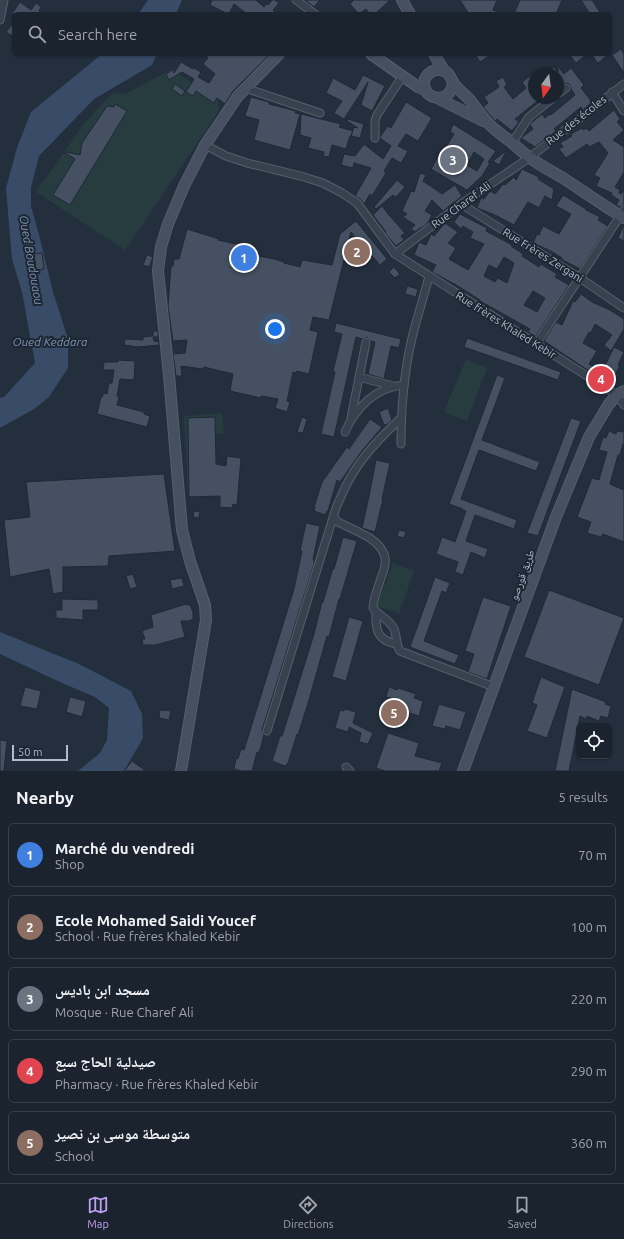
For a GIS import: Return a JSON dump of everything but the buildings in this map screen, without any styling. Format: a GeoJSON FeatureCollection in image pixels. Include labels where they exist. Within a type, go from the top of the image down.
{"type":"FeatureCollection","features":[{"type":"Feature","properties":{"kind":"main road"},"geometry":{"type":"LineString","coordinates":[[402,0],[409,12]]}},
{"type":"Feature","properties":{"kind":"main road"},"geometry":{"type":"LineString","coordinates":[[181,771],[206,620],[205,605],[190,561],[182,530],[169,375],[158,271],[161,247],[168,224],[184,186],[205,145],[238,96],[277,56]]}},
{"type":"Feature","properties":{"kind":"main road"},"geometry":{"type":"LineString","coordinates":[[374,56],[418,87],[426,90],[431,95],[470,113],[489,124],[529,158],[623,215]]}},
{"type":"Feature","properties":{"kind":"main road"},"geometry":{"type":"LineString","coordinates":[[433,71],[434,56]]}},
{"type":"Feature","properties":{"kind":"main road"},"geometry":{"type":"LineString","coordinates":[[435,56],[444,71],[450,76],[453,84],[468,98],[489,124]]}},
{"type":"Feature","properties":{"kind":"main road"},"geometry":{"type":"LineString","coordinates":[[405,78],[416,81],[425,79],[433,71],[444,71]]}},
{"type":"Feature","properties":{"kind":"main road"},"geometry":{"type":"LineString","coordinates":[[425,79],[426,90]]}},
{"type":"Feature","properties":{"kind":"main road"},"geometry":{"type":"LineString","coordinates":[[437,98],[448,94],[453,84]]}},
{"type":"Feature","properties":{"kind":"main road","name":"طريق قورصو"},"geometry":{"type":"LineString","coordinates":[[463,771],[556,518],[586,444],[605,408],[621,393]]}},
{"type":"Feature","properties":{"kind":"street"},"geometry":{"type":"LineString","coordinates":[[0,20],[4,0]]}},
{"type":"Feature","properties":{"kind":"street"},"geometry":{"type":"LineString","coordinates":[[296,0],[312,12]]}},
{"type":"Feature","properties":{"kind":"street"},"geometry":{"type":"LineString","coordinates":[[375,138],[375,120],[377,115],[405,78]]}},
{"type":"Feature","properties":{"kind":"street","name":"Rue des écoles"},"geometry":{"type":"LineString","coordinates":[[529,158],[624,84]]}},
{"type":"Feature","properties":{"kind":"street"},"geometry":{"type":"LineString","coordinates":[[245,88],[320,113]]}},
{"type":"Feature","properties":{"kind":"street"},"geometry":{"type":"LineString","coordinates":[[612,92],[624,111]]}},
{"type":"Feature","properties":{"kind":"street"},"geometry":{"type":"LineString","coordinates":[[512,143],[529,117],[545,104]]}},
{"type":"Feature","properties":{"kind":"street","name":"Rue frères Khaled Kebir"},"geometry":{"type":"LineString","coordinates":[[205,145],[226,156],[323,183],[342,193],[357,204],[395,254],[536,344],[621,393]]}},
{"type":"Feature","properties":{"kind":"street","name":"Rue Charef Ali"},"geometry":{"type":"LineString","coordinates":[[395,254],[461,204],[529,158]]}},
{"type":"Feature","properties":{"kind":"street","name":"Rue Frères Zergani"},"geometry":{"type":"LineString","coordinates":[[461,204],[580,278],[624,308]]}},
{"type":"Feature","properties":{"kind":"street"},"geometry":{"type":"LineString","coordinates":[[536,344],[623,215]]}},
{"type":"Feature","properties":{"kind":"street"},"geometry":{"type":"LineString","coordinates":[[402,444],[401,418],[404,385],[412,338],[429,276]]}},
{"type":"Feature","properties":{"kind":"street"},"geometry":{"type":"LineString","coordinates":[[345,432],[350,419],[366,342]]}},
{"type":"Feature","properties":{"kind":"street"},"geometry":{"type":"LineString","coordinates":[[359,377],[393,386],[404,385]]}},
{"type":"Feature","properties":{"kind":"street"},"geometry":{"type":"LineString","coordinates":[[350,419],[363,404],[374,395],[393,386]]}},
{"type":"Feature","properties":{"kind":"street"},"geometry":{"type":"LineString","coordinates":[[621,393],[624,406]]}},
{"type":"Feature","properties":{"kind":"street"},"geometry":{"type":"LineString","coordinates":[[267,731],[336,508],[346,486],[359,465],[374,446],[401,418]]}},
{"type":"Feature","properties":{"kind":"street"},"geometry":{"type":"LineString","coordinates":[[334,517],[338,522],[372,540],[380,547],[385,555],[384,570],[373,608],[386,618],[394,630],[398,649],[404,653],[494,687]]}},
{"type":"Feature","properties":{"kind":"street"},"geometry":{"type":"LineString","coordinates":[[376,611],[375,624],[379,634],[386,641],[397,644]]}},
{"type":"Feature","properties":{"kind":"green space"},"geometry":{"type":"Polygon","coordinates":[[[172,69],[218,101],[219,111],[125,250],[36,192],[83,125],[112,93],[125,94],[172,69]]]}},
{"type":"Feature","properties":{"kind":"green space"},"geometry":{"type":"Polygon","coordinates":[[[466,359],[487,368],[467,421],[444,412],[466,359]]]}},
{"type":"Feature","properties":{"kind":"green space"},"geometry":{"type":"Polygon","coordinates":[[[222,413],[224,433],[205,436],[211,494],[188,496],[184,416],[222,413]]]}},
{"type":"Feature","properties":{"kind":"green space"},"geometry":{"type":"Polygon","coordinates":[[[393,563],[414,571],[399,614],[377,606],[393,563]]]}},
{"type":"Feature","properties":{"kind":"water"},"geometry":{"type":"Polygon","coordinates":[[[148,0],[182,0],[177,12],[139,12],[148,0]]]}},
{"type":"Feature","properties":{"kind":"water","name":"Oued Keddara"},"geometry":{"type":"Polygon","coordinates":[[[100,56],[156,56],[152,65],[94,99],[39,156],[31,187],[31,206],[53,292],[68,339],[68,368],[49,397],[34,409],[0,428],[0,398],[4,397],[35,363],[22,292],[12,259],[6,188],[17,148],[31,112],[100,56]]]}},
{"type":"Feature","properties":{"kind":"water"},"geometry":{"type":"Polygon","coordinates":[[[0,632],[79,664],[131,691],[142,714],[143,738],[124,771],[78,771],[100,753],[107,740],[109,708],[95,697],[0,654],[0,632]]]}},
{"type":"Feature","properties":{"kind":"place","name":"مسجد ابن باديس"},"geometry":{"type":"Point","coordinates":[453,160]}},
{"type":"Feature","properties":{"kind":"place","name":"Ecole Mohamed Saidi Youcef"},"geometry":{"type":"Point","coordinates":[357,252]}},
{"type":"Feature","properties":{"kind":"place","name":"Marché du vendredi"},"geometry":{"type":"Point","coordinates":[244,258]}},
{"type":"Feature","properties":{"kind":"place","name":"صيدلية الحاج سبع"},"geometry":{"type":"Point","coordinates":[601,379]}},
{"type":"Feature","properties":{"kind":"place","name":"متوسطة موسى بن نصير"},"geometry":{"type":"Point","coordinates":[394,713]}},
{"type":"Feature","properties":{"kind":"water label","name":"Oued Boudouaou"},"geometry":{"type":"Point","coordinates":[31,260]}}]}
